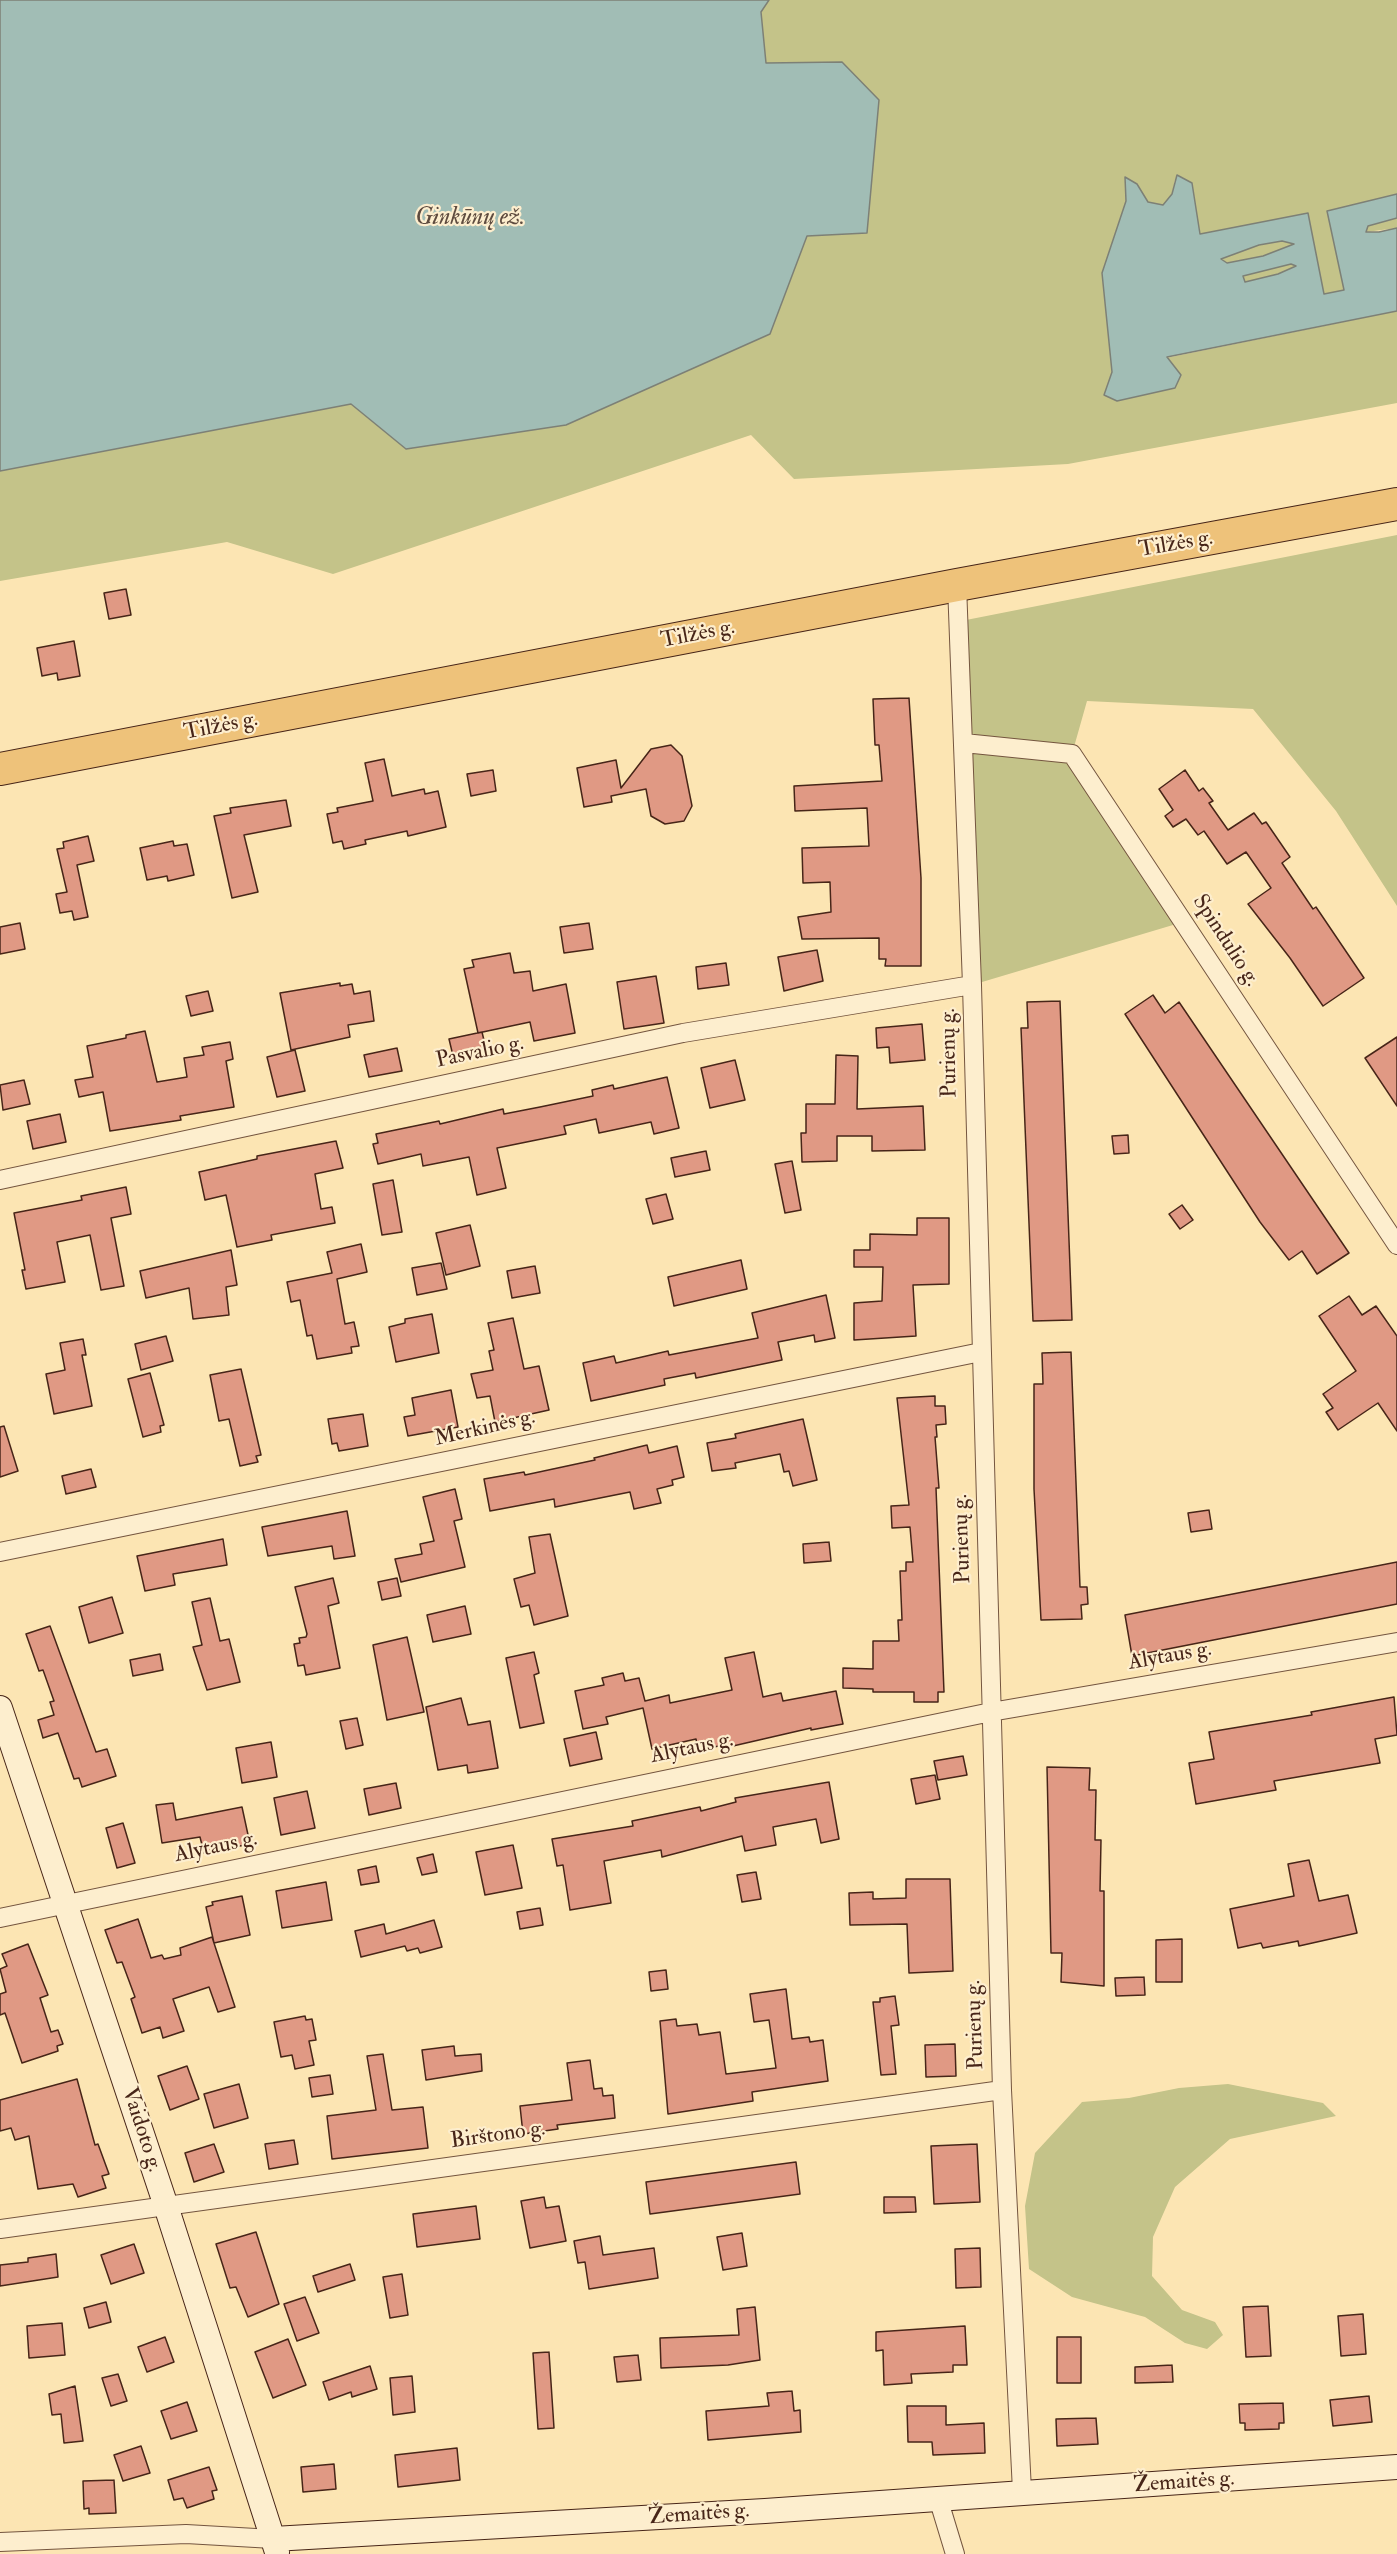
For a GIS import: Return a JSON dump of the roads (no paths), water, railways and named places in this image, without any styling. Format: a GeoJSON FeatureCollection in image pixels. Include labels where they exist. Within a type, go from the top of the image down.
{"type":"FeatureCollection","features":[{"type":"Feature","properties":{"kind":"highway","name":"Tilžės g."},"geometry":{"type":"LineString","coordinates":[[0,769],[957,585],[1397,504]]}},
{"type":"Feature","properties":{"kind":"main road","name":"Vaidoto g."},"geometry":{"type":"LineString","coordinates":[[0,1708],[166,2206],[275,2546]]}},
{"type":"Feature","properties":{"kind":"main road","name":"Žemaitės g."},"geometry":{"type":"LineString","coordinates":[[275,2546],[1022,2492],[1397,2468]]}},
{"type":"Feature","properties":{"kind":"street","name":"Purienų g."},"geometry":{"type":"LineString","coordinates":[[957,585],[972,985],[1002,2090],[1022,2492]]}},
{"type":"Feature","properties":{"kind":"street","name":"Spindulio g."},"geometry":{"type":"LineString","coordinates":[[964,743],[1072,754],[1397,1245]]}},
{"type":"Feature","properties":{"kind":"street","name":"Pasvalio g."},"geometry":{"type":"LineString","coordinates":[[0,1180],[683,1033],[972,985]]}},
{"type":"Feature","properties":{"kind":"street","name":"Merkinės g."},"geometry":{"type":"LineString","coordinates":[[0,1552],[981,1352]]}},
{"type":"Feature","properties":{"kind":"street","name":"Alytaus g."},"geometry":{"type":"LineString","coordinates":[[0,1918],[991,1712],[1397,1642]]}},
{"type":"Feature","properties":{"kind":"street","name":"Birštono g."},"geometry":{"type":"LineString","coordinates":[[0,2229],[1002,2090]]}},
{"type":"Feature","properties":{"kind":"street"},"geometry":{"type":"LineString","coordinates":[[938,2498],[955,2554]]}},
{"type":"Feature","properties":{"kind":"street","name":"Žemaitės g."},"geometry":{"type":"LineString","coordinates":[[0,2542],[186,2534],[275,2546]]}},
{"type":"Feature","properties":{"kind":"water","name":"Ginkūnų ež."},"geometry":{"type":"Polygon","coordinates":[[[0,0],[769,0],[761,12],[766,63],[842,62],[879,100],[867,233],[807,236],[770,334],[566,425],[406,449],[351,404],[0,471],[0,0]]]}},
{"type":"Feature","properties":{"kind":"water"},"geometry":{"type":"Polygon","coordinates":[[[1177,175],[1192,183],[1200,234],[1308,213],[1324,294],[1344,290],[1327,211],[1397,194],[1397,218],[1368,226],[1366,232],[1397,228],[1397,311],[1167,357],[1181,375],[1175,388],[1117,401],[1104,395],[1112,372],[1102,273],[1126,201],[1125,177],[1137,184],[1148,202],[1163,205],[1172,194],[1177,175]],[[1282,241],[1259,245],[1221,259],[1227,263],[1263,256],[1294,244],[1282,241]],[[1291,264],[1243,276],[1245,282],[1278,274],[1296,266],[1291,264]]]}}]}
